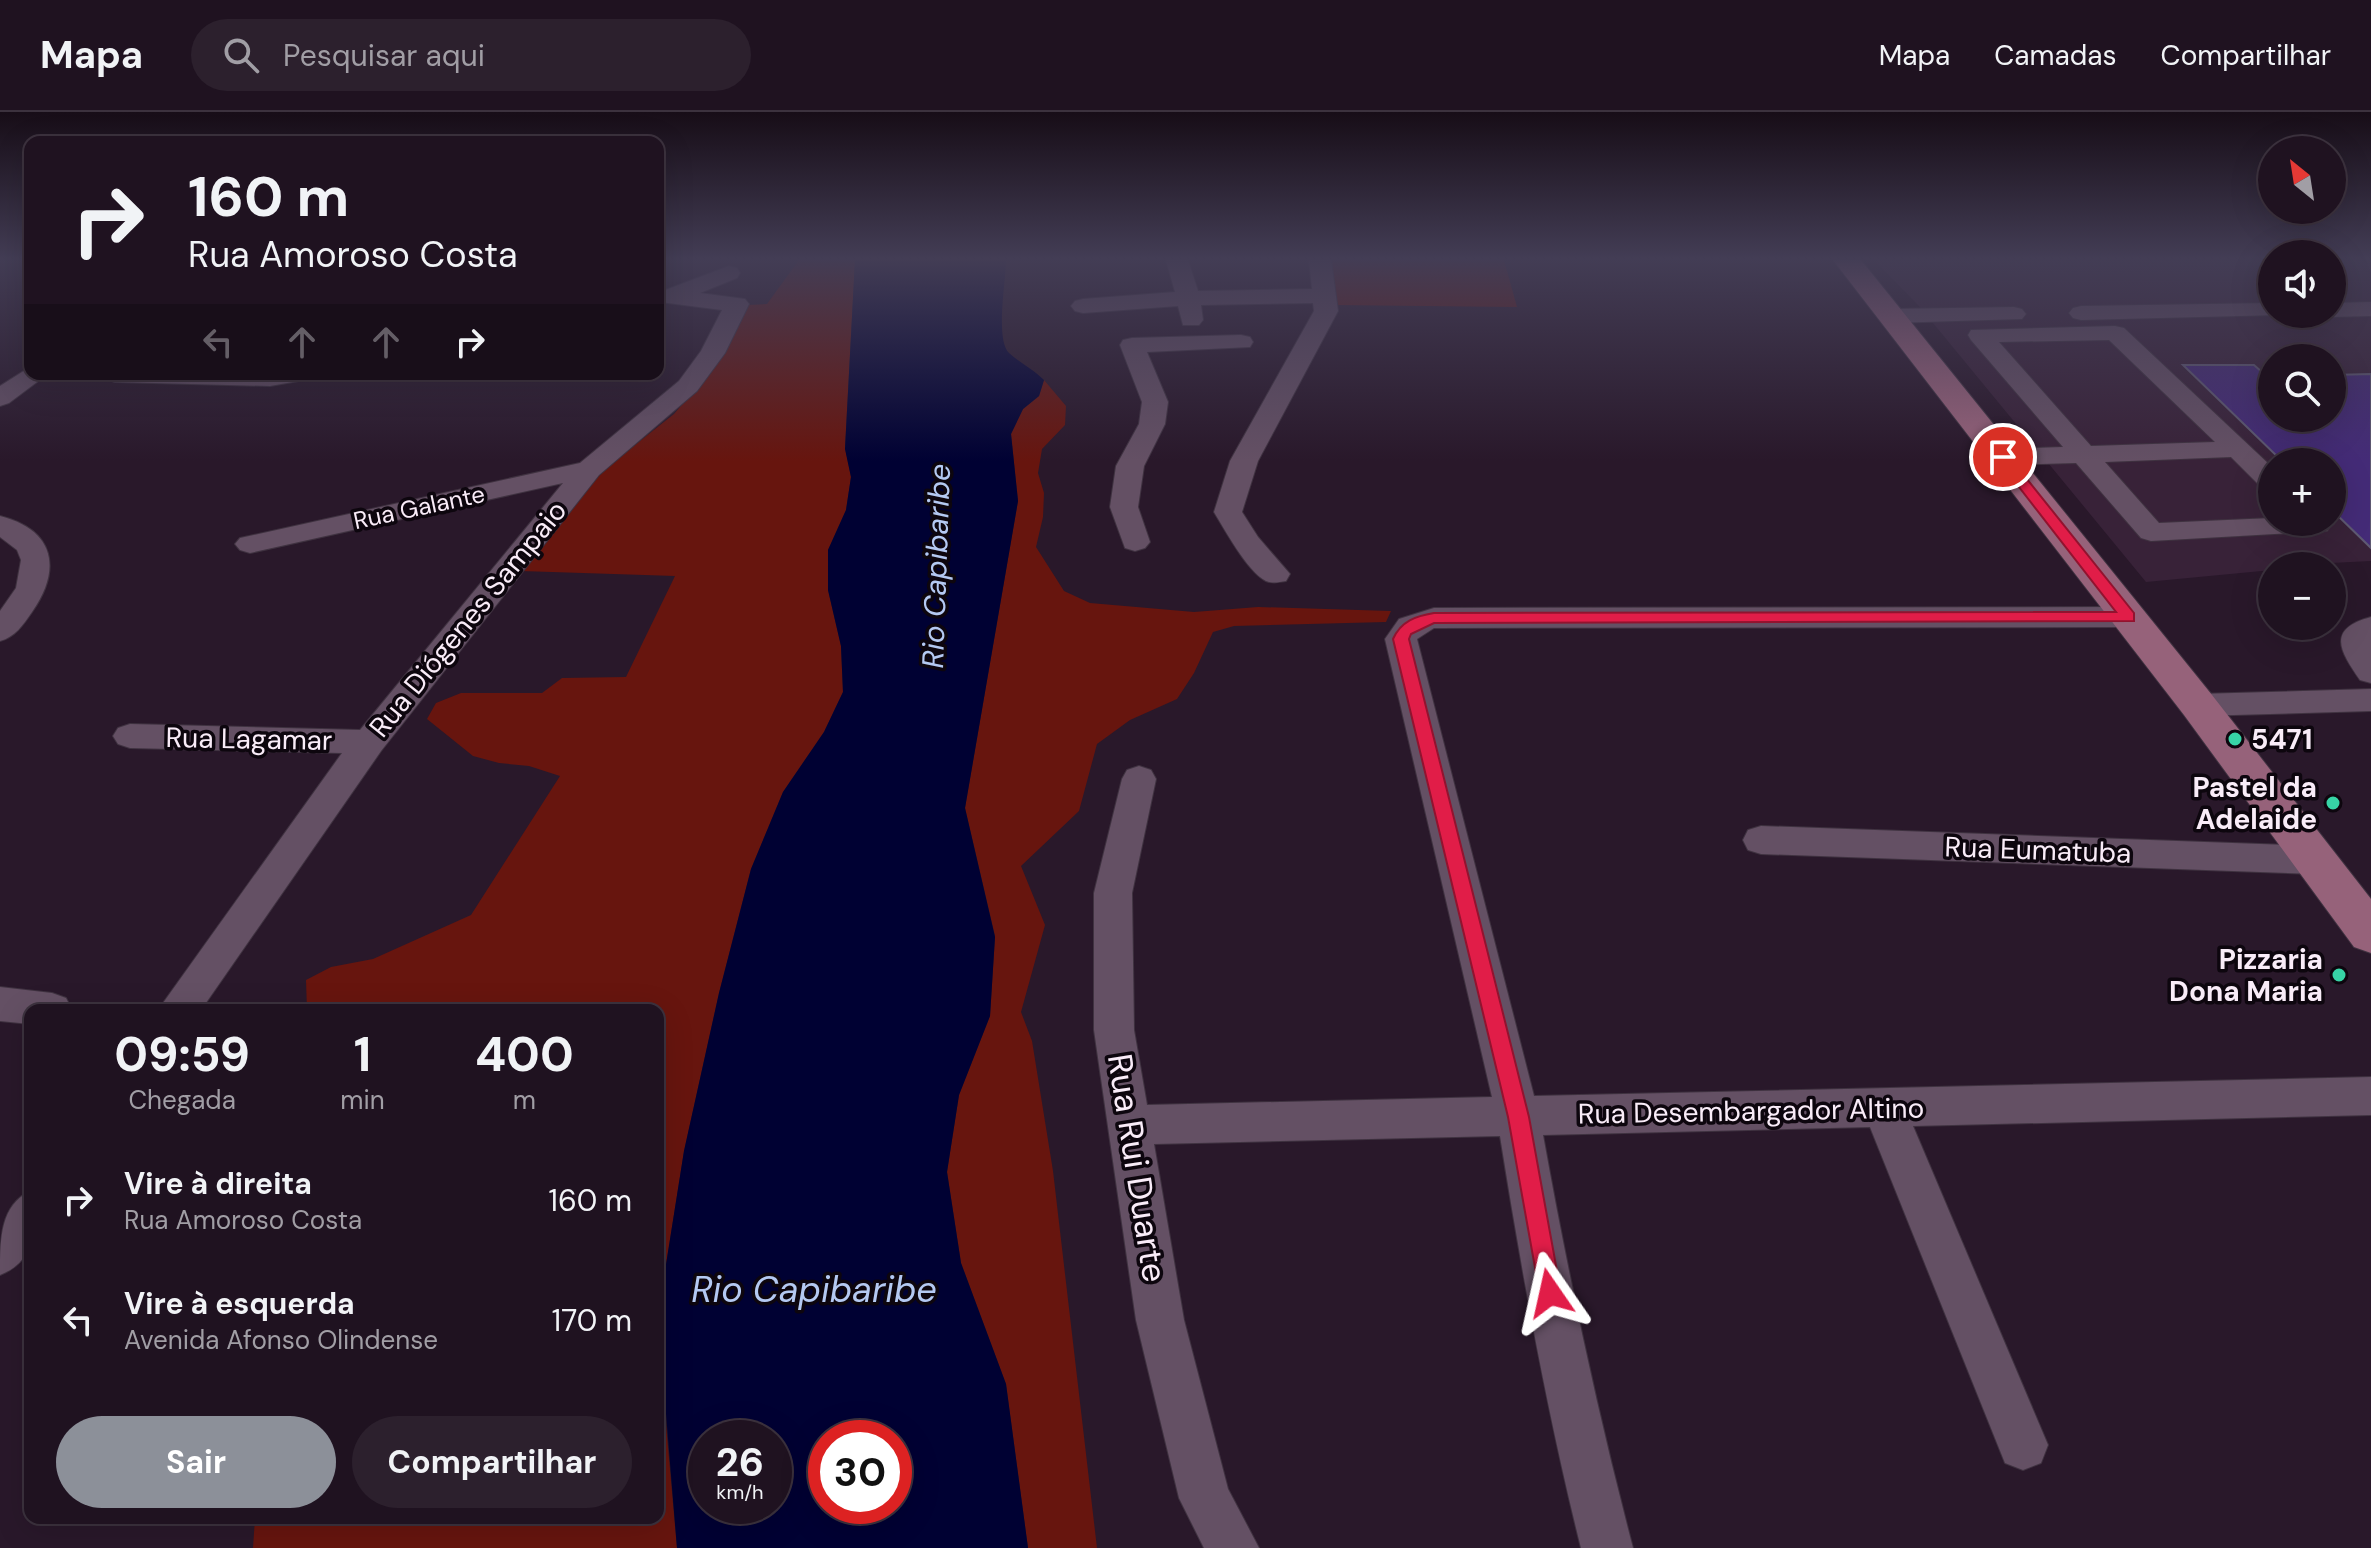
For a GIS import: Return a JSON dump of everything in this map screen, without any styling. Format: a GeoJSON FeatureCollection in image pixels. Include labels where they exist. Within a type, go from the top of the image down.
{"type":"FeatureCollection","features":[{"type":"Feature","properties":{"kind":"main road"},"geometry":{"type":"LineString","coordinates":[[1900,327],[2198,705],[2371,934]]}},
{"type":"Feature","properties":{"kind":"street","name":"Rua Diógenes Sampaio"},"geometry":{"type":"LineString","coordinates":[[182,1004],[369,742],[589,469],[688,386],[713,353],[726,327]]}},
{"type":"Feature","properties":{"kind":"street"},"geometry":{"type":"LineString","coordinates":[[1192,327],[1193,342]]}},
{"type":"Feature","properties":{"kind":"street"},"geometry":{"type":"LineString","coordinates":[[1275,574],[1247,542],[1228,512],[1244,461],[1269,411],[1318,327]]}},
{"type":"Feature","properties":{"kind":"street"},"geometry":{"type":"LineString","coordinates":[[2258,468],[2115,333],[1980,335],[2151,532],[2258,527]]}},
{"type":"Feature","properties":{"kind":"street"},"geometry":{"type":"LineString","coordinates":[[1135,542],[1124,507],[1130,466],[1152,424],[1155,402],[1132,345],[1241,342]]}},
{"type":"Feature","properties":{"kind":"street"},"geometry":{"type":"LineString","coordinates":[[0,369],[24,372]]}},
{"type":"Feature","properties":{"kind":"street"},"geometry":{"type":"LineString","coordinates":[[0,398],[24,379]]}},
{"type":"Feature","properties":{"kind":"street"},"geometry":{"type":"LineString","coordinates":[[2003,457],[2238,449]]}},
{"type":"Feature","properties":{"kind":"street","name":"Rua Galante"},"geometry":{"type":"LineString","coordinates":[[250,544],[589,469]]}},
{"type":"Feature","properties":{"kind":"street"},"geometry":{"type":"LineString","coordinates":[[0,525],[26,538],[35,550],[38,564],[28,594],[0,631]]}},
{"type":"Feature","properties":{"kind":"street"},"geometry":{"type":"LineString","coordinates":[[1607,1548],[1581,1446],[1543,1262],[1518,1117],[1401,639],[1411,625],[1434,618],[2128,617]]}},
{"type":"Feature","properties":{"kind":"street"},"geometry":{"type":"LineString","coordinates":[[2364,632],[2356,651],[2371,672]]}},
{"type":"Feature","properties":{"kind":"street"},"geometry":{"type":"LineString","coordinates":[[2198,705],[2371,700]]}},
{"type":"Feature","properties":{"kind":"street","name":"Rua Lagamar"},"geometry":{"type":"LineString","coordinates":[[130,736],[369,742]]}},
{"type":"Feature","properties":{"kind":"street","name":"Rua Rui Duarte"},"geometry":{"type":"LineString","coordinates":[[1139,779],[1113,893],[1114,1030],[1160,1320],[1205,1498],[1233,1548]]}},
{"type":"Feature","properties":{"kind":"street","name":"Rua Eumatuba"},"geometry":{"type":"LineString","coordinates":[[1761,840],[2315,860]]}},
{"type":"Feature","properties":{"kind":"street"},"geometry":{"type":"LineString","coordinates":[[0,1004],[24,1007]]}},
{"type":"Feature","properties":{"kind":"street","name":"Rua Desembargador Altino"},"geometry":{"type":"LineString","coordinates":[[1130,1125],[2371,1096]]}},
{"type":"Feature","properties":{"kind":"street"},"geometry":{"type":"LineString","coordinates":[[1884,1108],[2023,1445]]}},
{"type":"Feature","properties":{"kind":"street"},"geometry":{"type":"LineString","coordinates":[[0,1253],[24,1220]]}},
{"type":"Feature","properties":{"kind":"shaded area"},"geometry":{"type":"Polygon","coordinates":[[[735,327],[851,327],[845,448],[851,477],[846,510],[828,550],[828,590],[841,646],[843,692],[824,732],[783,792],[751,869],[719,993],[684,1151],[664,1277],[664,1004],[307,1004],[306,980],[331,967],[373,959],[471,915],[560,776],[529,766],[473,756],[427,719],[436,703],[461,693],[542,693],[562,678],[626,677],[675,576],[521,571],[601,472],[674,414],[709,373],[735,327]]]}},
{"type":"Feature","properties":{"kind":"shaded area"},"geometry":{"type":"Polygon","coordinates":[[[1936,327],[2371,327],[2371,561],[2346,562],[2346,552],[2258,552],[2258,571],[2146,582],[1936,327]]]}},
{"type":"Feature","properties":{"kind":"shaded area"},"geometry":{"type":"Polygon","coordinates":[[[1044,380],[1066,406],[1065,425],[1042,449],[1038,473],[1044,493],[1043,517],[1036,547],[1064,591],[1090,603],[1194,612],[1258,607],[1391,611],[1386,622],[1234,626],[1213,632],[1194,673],[1177,699],[1130,720],[1097,744],[1079,811],[1021,866],[1045,925],[1021,1012],[1032,1041],[1053,1171],[1097,1548],[1028,1548],[1006,1384],[961,1263],[947,1172],[959,1095],[990,1016],[995,936],[965,808],[1018,501],[1011,434],[1023,409],[1039,396],[1044,380]]]}},
{"type":"Feature","properties":{"kind":"shaded area"},"geometry":{"type":"Polygon","coordinates":[[[664,1402],[677,1548],[253,1548],[255,1524],[664,1524],[664,1402]]]}},
{"type":"Feature","properties":{"kind":"water","name":"Rio Capibaribe"},"geometry":{"type":"Polygon","coordinates":[[[851,327],[1002,327],[1009,353],[1044,380],[1039,396],[1023,409],[1011,434],[1018,501],[965,808],[995,937],[990,1016],[959,1095],[947,1172],[961,1263],[1006,1384],[1028,1548],[677,1548],[664,1389],[664,1277],[684,1151],[719,993],[751,869],[783,792],[824,732],[843,692],[841,646],[828,590],[828,550],[846,510],[851,477],[845,449],[851,327]]]}},
{"type":"Feature","properties":{"kind":"building"},"geometry":{"type":"Polygon","coordinates":[[[2183,365],[2254,365],[2258,369],[2258,432],[2346,432],[2346,375],[2371,374],[2371,548],[2346,524],[2346,448],[2269,448],[2183,365]]]}},
{"type":"Feature","properties":{"kind":"place","name":"5471"},"geometry":{"type":"Point","coordinates":[2235,739]}},
{"type":"Feature","properties":{"kind":"place","name":"Pastel da Adelaide"},"geometry":{"type":"Point","coordinates":[2333,803]}},
{"type":"Feature","properties":{"kind":"place","name":"Pizzaria Dona Maria"},"geometry":{"type":"Point","coordinates":[2339,975]}},
{"type":"Feature","properties":{"kind":"route"},"geometry":{"type":"LineString","coordinates":[[1550,1293],[1518,1117],[1401,639],[1405,631],[1411,625],[1434,618],[2128,617],[2003,457]]}}]}
